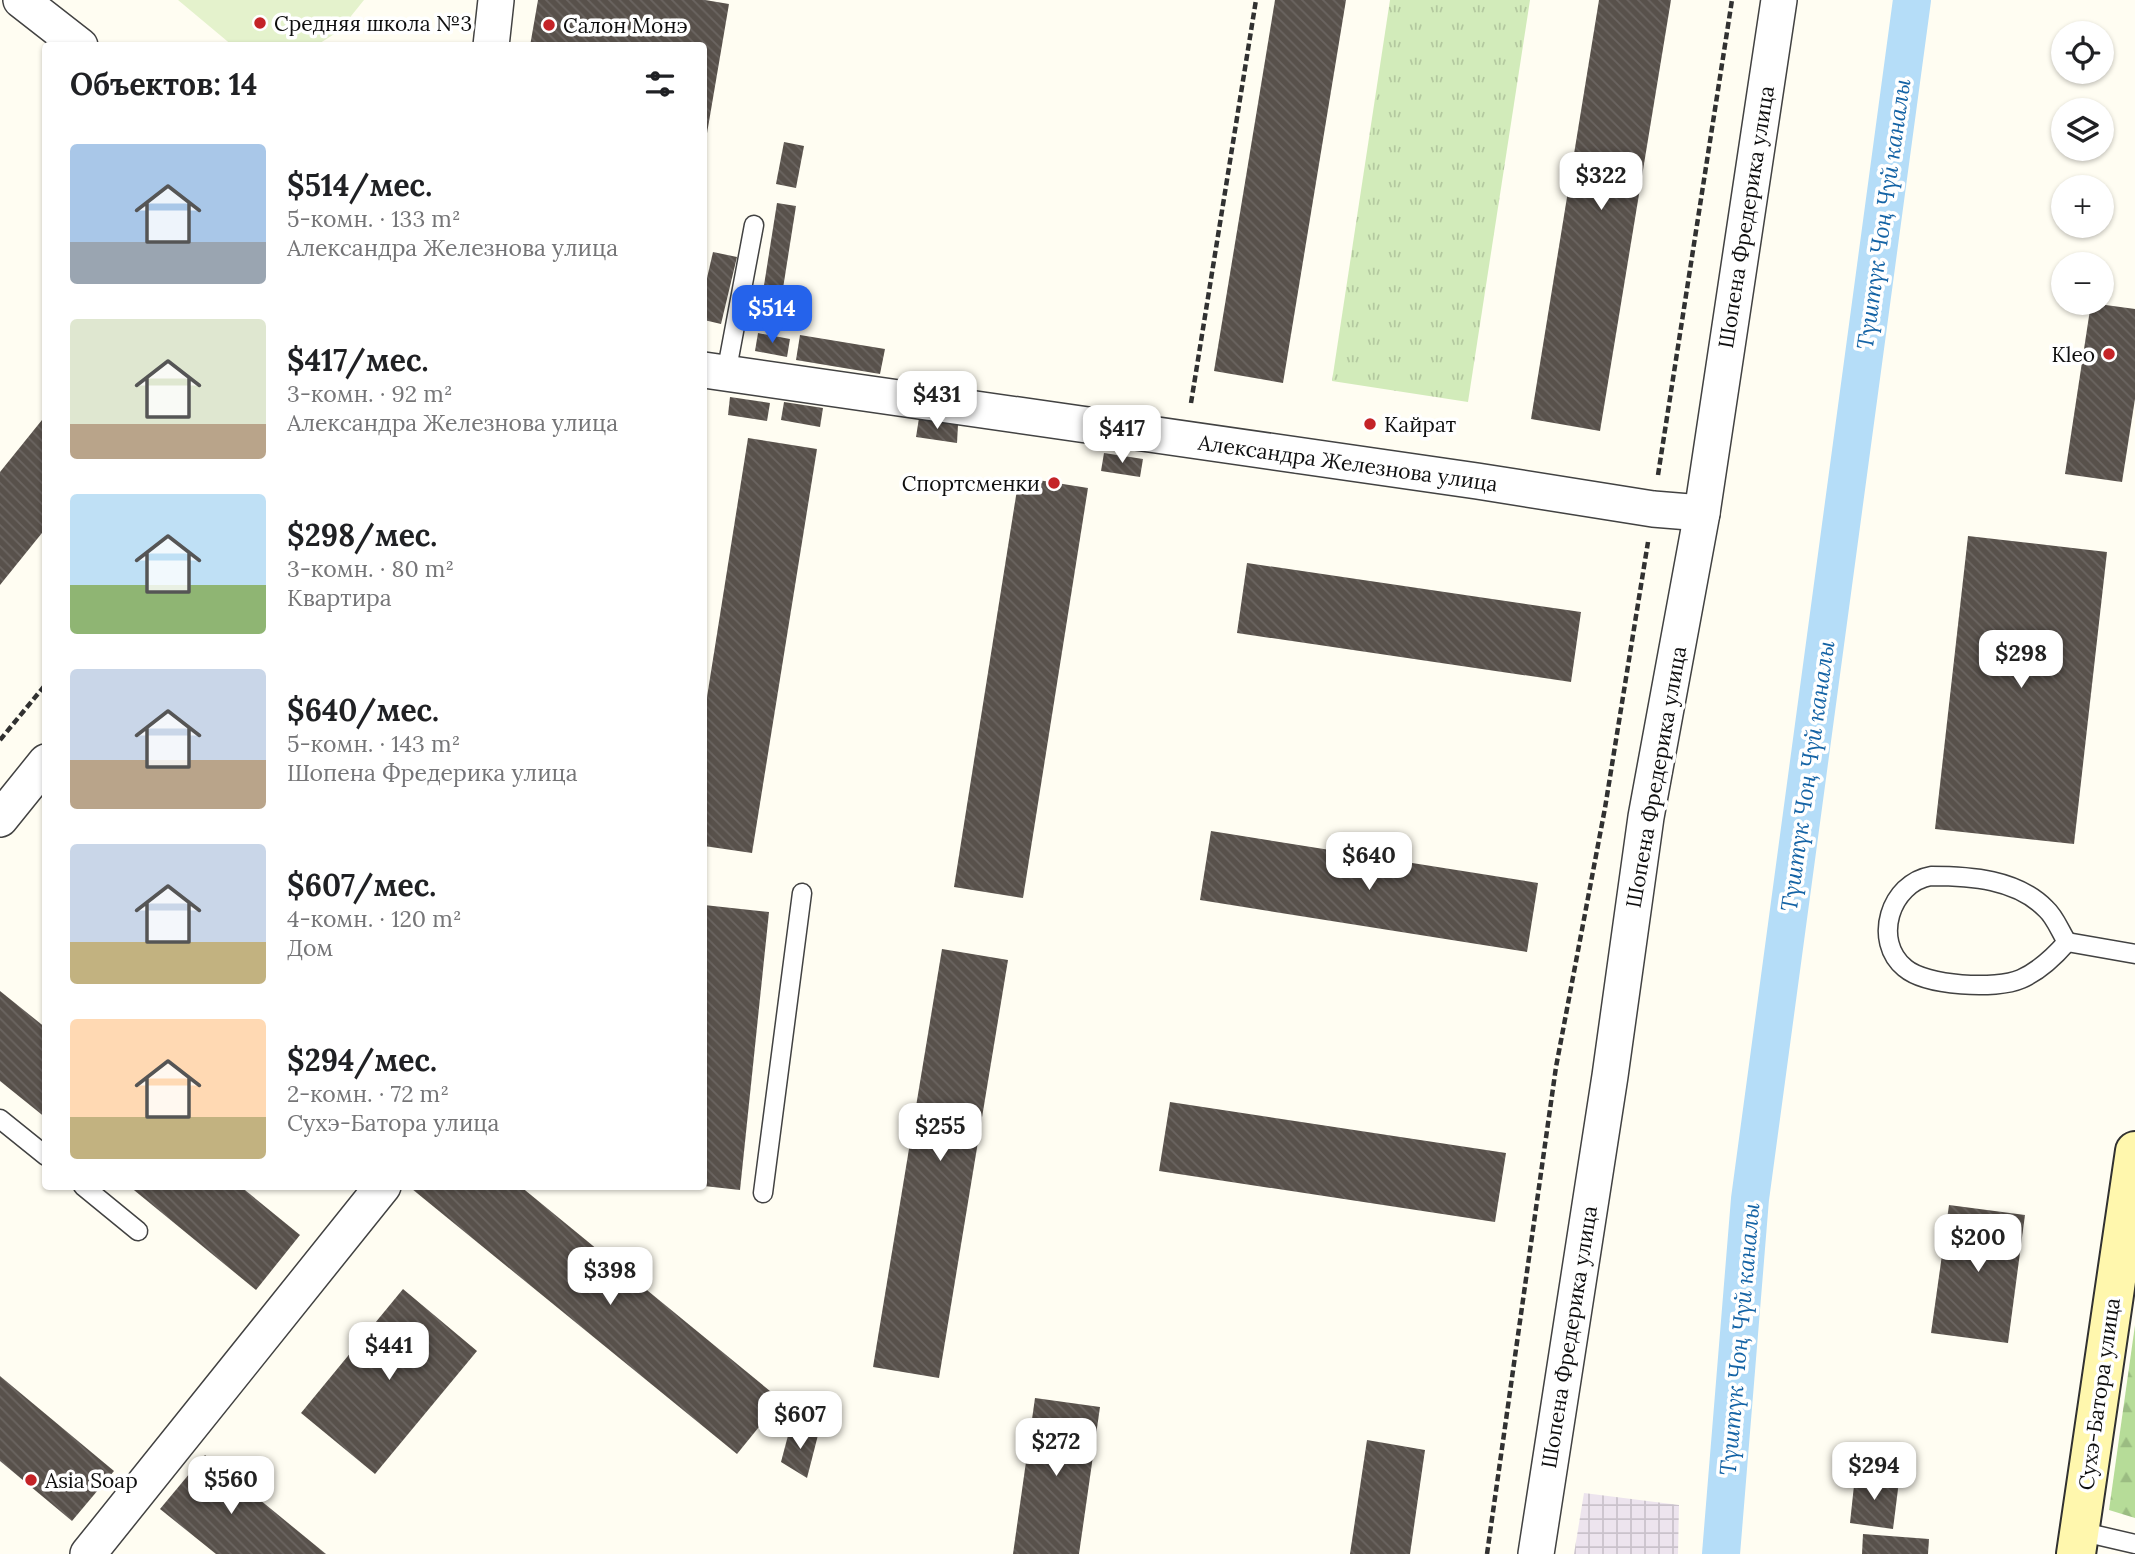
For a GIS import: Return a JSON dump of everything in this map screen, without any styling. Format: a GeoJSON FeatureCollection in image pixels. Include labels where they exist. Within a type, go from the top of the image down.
{"type":"FeatureCollection","features":[{"type":"Feature","properties":{"kind":"main road","name":"Сухэ-Батора улица"},"geometry":{"type":"LineString","coordinates":[[2078,1543],[2135,1151]]}},
{"type":"Feature","properties":{"kind":"street"},"geometry":{"type":"LineString","coordinates":[[21,0],[75,42]]}},
{"type":"Feature","properties":{"kind":"street"},"geometry":{"type":"LineString","coordinates":[[491,42],[496,0]]}},
{"type":"Feature","properties":{"kind":"street","name":"Шопена Фредерика улица"},"geometry":{"type":"LineString","coordinates":[[1536,1554],[1610,1076],[1646,817],[1702,513],[1779,0]]}},
{"type":"Feature","properties":{"kind":"street","name":"Александра Железнова улица"},"geometry":{"type":"LineString","coordinates":[[715,372],[1477,481],[1653,509],[1702,513]]}},
{"type":"Feature","properties":{"kind":"street"},"geometry":{"type":"LineString","coordinates":[[0,819],[42,767]]}},
{"type":"Feature","properties":{"kind":"street"},"geometry":{"type":"LineString","coordinates":[[88,1554],[380,1190]]}},
{"type":"Feature","properties":{"kind":"lane"},"geometry":{"type":"LineString","coordinates":[[715,372],[754,225]]}},
{"type":"Feature","properties":{"kind":"lane"},"geometry":{"type":"LineString","coordinates":[[2067,942],[2055,956],[2019,980],[1966,985],[1913,974],[1903,967],[1890,948],[1888,930],[1891,911],[1903,889],[1918,878],[1955,877],[2015,887],[2048,910],[2067,942],[2135,954]]}},
{"type":"Feature","properties":{"kind":"lane"},"geometry":{"type":"LineString","coordinates":[[763,1193],[802,893]]}},
{"type":"Feature","properties":{"kind":"lane"},"geometry":{"type":"LineString","coordinates":[[0,1119],[42,1153]]}},
{"type":"Feature","properties":{"kind":"lane"},"geometry":{"type":"LineString","coordinates":[[88,1190],[138,1231]]}},
{"type":"Feature","properties":{"kind":"lane"},"geometry":{"type":"LineString","coordinates":[[2078,1543],[2135,1544]]}},
{"type":"Feature","properties":{"kind":"path"},"geometry":{"type":"LineString","coordinates":[[1191,405],[1256,0]]}},
{"type":"Feature","properties":{"kind":"path"},"geometry":{"type":"LineString","coordinates":[[1487,1554],[1556,1067],[1605,808],[1732,0]]}},
{"type":"Feature","properties":{"kind":"path"},"geometry":{"type":"LineString","coordinates":[[0,740],[42,689]]}},
{"type":"Feature","properties":{"kind":"shaded area"},"geometry":{"type":"Polygon","coordinates":[[[1584,1493],[1679,1505],[1678,1554],[1574,1554],[1584,1493]]]}},
{"type":"Feature","properties":{"kind":"green space"},"geometry":{"type":"Polygon","coordinates":[[[178,0],[364,0],[339,31],[322,42],[228,42],[178,0]]]}},
{"type":"Feature","properties":{"kind":"green space"},"geometry":{"type":"Polygon","coordinates":[[[1390,0],[1530,0],[1468,402],[1332,381],[1390,0]]]}},
{"type":"Feature","properties":{"kind":"green space"},"geometry":{"type":"Polygon","coordinates":[[[2135,1325],[2135,1518],[2109,1510],[2135,1325]]]}},
{"type":"Feature","properties":{"kind":"building"},"geometry":{"type":"Polygon","coordinates":[[[538,0],[705,0],[729,4],[707,133],[707,42],[531,42],[538,0]]]}},
{"type":"Feature","properties":{"kind":"building"},"geometry":{"type":"Polygon","coordinates":[[[1275,0],[1346,0],[1283,383],[1214,371],[1275,0]]]}},
{"type":"Feature","properties":{"kind":"building"},"geometry":{"type":"Polygon","coordinates":[[[1599,0],[1671,0],[1600,431],[1531,419],[1599,0]]]}},
{"type":"Feature","properties":{"kind":"building"},"geometry":{"type":"Polygon","coordinates":[[[784,142],[804,146],[796,188],[776,184],[784,142]]]}},
{"type":"Feature","properties":{"kind":"building"},"geometry":{"type":"Polygon","coordinates":[[[777,203],[796,206],[778,320],[759,317],[777,203]]]}},
{"type":"Feature","properties":{"kind":"building"},"geometry":{"type":"Polygon","coordinates":[[[713,252],[737,257],[721,324],[707,321],[707,278],[713,252]]]}},
{"type":"Feature","properties":{"kind":"building","name":"Kleo"},"geometry":{"type":"Polygon","coordinates":[[[2114,306],[2135,309],[2135,399],[2122,482],[2065,474],[2089,315],[2114,315],[2114,306]]]}},
{"type":"Feature","properties":{"kind":"building"},"geometry":{"type":"Polygon","coordinates":[[[758,333],[790,339],[787,357],[755,351],[758,333]]]}},
{"type":"Feature","properties":{"kind":"building"},"geometry":{"type":"Polygon","coordinates":[[[800,335],[885,349],[880,374],[796,360],[800,335]]]}},
{"type":"Feature","properties":{"kind":"building"},"geometry":{"type":"Polygon","coordinates":[[[730,397],[770,403],[767,421],[728,415],[730,397]]]}},
{"type":"Feature","properties":{"kind":"building"},"geometry":{"type":"Polygon","coordinates":[[[784,402],[823,408],[820,427],[781,420],[784,402]]]}},
{"type":"Feature","properties":{"kind":"building"},"geometry":{"type":"Polygon","coordinates":[[[919,418],[958,425],[957,443],[916,437],[919,418]]]}},
{"type":"Feature","properties":{"kind":"building"},"geometry":{"type":"Polygon","coordinates":[[[42,420],[42,533],[0,585],[0,472],[42,420]]]}},
{"type":"Feature","properties":{"kind":"building"},"geometry":{"type":"Polygon","coordinates":[[[748,438],[817,449],[752,853],[707,846],[707,697],[748,438]]]}},
{"type":"Feature","properties":{"kind":"building"},"geometry":{"type":"Polygon","coordinates":[[[1104,453],[1143,459],[1140,477],[1101,471],[1104,453]]]}},
{"type":"Feature","properties":{"kind":"building"},"geometry":{"type":"Polygon","coordinates":[[[1019,477],[1088,488],[1023,898],[954,887],[1019,477]]]}},
{"type":"Feature","properties":{"kind":"building"},"geometry":{"type":"Polygon","coordinates":[[[1968,536],[2107,552],[2074,844],[1935,829],[1968,536]]]}},
{"type":"Feature","properties":{"kind":"building"},"geometry":{"type":"Polygon","coordinates":[[[1247,563],[1581,612],[1571,682],[1237,633],[1247,563]]]}},
{"type":"Feature","properties":{"kind":"building"},"geometry":{"type":"Polygon","coordinates":[[[1211,831],[1538,883],[1527,952],[1200,900],[1211,831]]]}},
{"type":"Feature","properties":{"kind":"building"},"geometry":{"type":"Polygon","coordinates":[[[707,905],[769,912],[740,1190],[707,1186],[707,905]]]}},
{"type":"Feature","properties":{"kind":"building"},"geometry":{"type":"Polygon","coordinates":[[[942,949],[1008,960],[939,1378],[873,1367],[942,949]]]}},
{"type":"Feature","properties":{"kind":"building"},"geometry":{"type":"Polygon","coordinates":[[[0,991],[42,1025],[42,1115],[0,1081],[0,991]]]}},
{"type":"Feature","properties":{"kind":"building"},"geometry":{"type":"Polygon","coordinates":[[[1170,1102],[1506,1153],[1495,1222],[1159,1171],[1170,1102]]]}},
{"type":"Feature","properties":{"kind":"building"},"geometry":{"type":"Polygon","coordinates":[[[134,1190],[245,1190],[300,1235],[256,1290],[134,1190]]]}},
{"type":"Feature","properties":{"kind":"building"},"geometry":{"type":"Polygon","coordinates":[[[413,1190],[525,1190],[781,1400],[737,1454],[413,1190]]]}},
{"type":"Feature","properties":{"kind":"building"},"geometry":{"type":"Polygon","coordinates":[[[1949,1205],[2025,1215],[2008,1343],[1931,1333],[1949,1205]]]}},
{"type":"Feature","properties":{"kind":"building"},"geometry":{"type":"Polygon","coordinates":[[[403,1289],[477,1351],[375,1474],[301,1413],[403,1289]]]}},
{"type":"Feature","properties":{"kind":"building"},"geometry":{"type":"Polygon","coordinates":[[[0,1376],[114,1471],[72,1521],[0,1461],[0,1376]]]}},
{"type":"Feature","properties":{"kind":"building"},"geometry":{"type":"Polygon","coordinates":[[[1035,1398],[1100,1407],[1079,1554],[1013,1554],[1035,1398]]]}},
{"type":"Feature","properties":{"kind":"building"},"geometry":{"type":"Polygon","coordinates":[[[790,1428],[818,1435],[807,1478],[781,1462],[790,1428]]]}},
{"type":"Feature","properties":{"kind":"building"},"geometry":{"type":"Polygon","coordinates":[[[1367,1440],[1425,1450],[1410,1554],[1350,1554],[1367,1440]]]}},
{"type":"Feature","properties":{"kind":"building"},"geometry":{"type":"Polygon","coordinates":[[[205,1455],[326,1554],[216,1554],[160,1509],[205,1455]]]}},
{"type":"Feature","properties":{"kind":"building"},"geometry":{"type":"Polygon","coordinates":[[[1855,1476],[1899,1481],[1893,1529],[1850,1523],[1855,1476]]]}},
{"type":"Feature","properties":{"kind":"building"},"geometry":{"type":"Polygon","coordinates":[[[1863,1534],[1929,1539],[1928,1554],[1862,1554],[1863,1534]]]}},
{"type":"Feature","properties":{"kind":"waterway","name":"Түштүк Чоң Чүй каналы"},"geometry":{"type":"LineString","coordinates":[[1721,1554],[1750,1199],[1912,0]]}},
{"type":"Feature","properties":{"kind":"place","name":"Средняя школа №3"},"geometry":{"type":"Point","coordinates":[260,23]}},
{"type":"Feature","properties":{"kind":"place","name":"Салон Монэ"},"geometry":{"type":"Point","coordinates":[549,25]}},
{"type":"Feature","properties":{"kind":"place","name":"Kleo"},"geometry":{"type":"Point","coordinates":[2109,354]}},
{"type":"Feature","properties":{"kind":"place","name":"Кайрат"},"geometry":{"type":"Point","coordinates":[1370,424]}},
{"type":"Feature","properties":{"kind":"place","name":"Спортсменки"},"geometry":{"type":"Point","coordinates":[1054,483]}},
{"type":"Feature","properties":{"kind":"place","name":"Asia Soap"},"geometry":{"type":"Point","coordinates":[31,1480]}}]}
